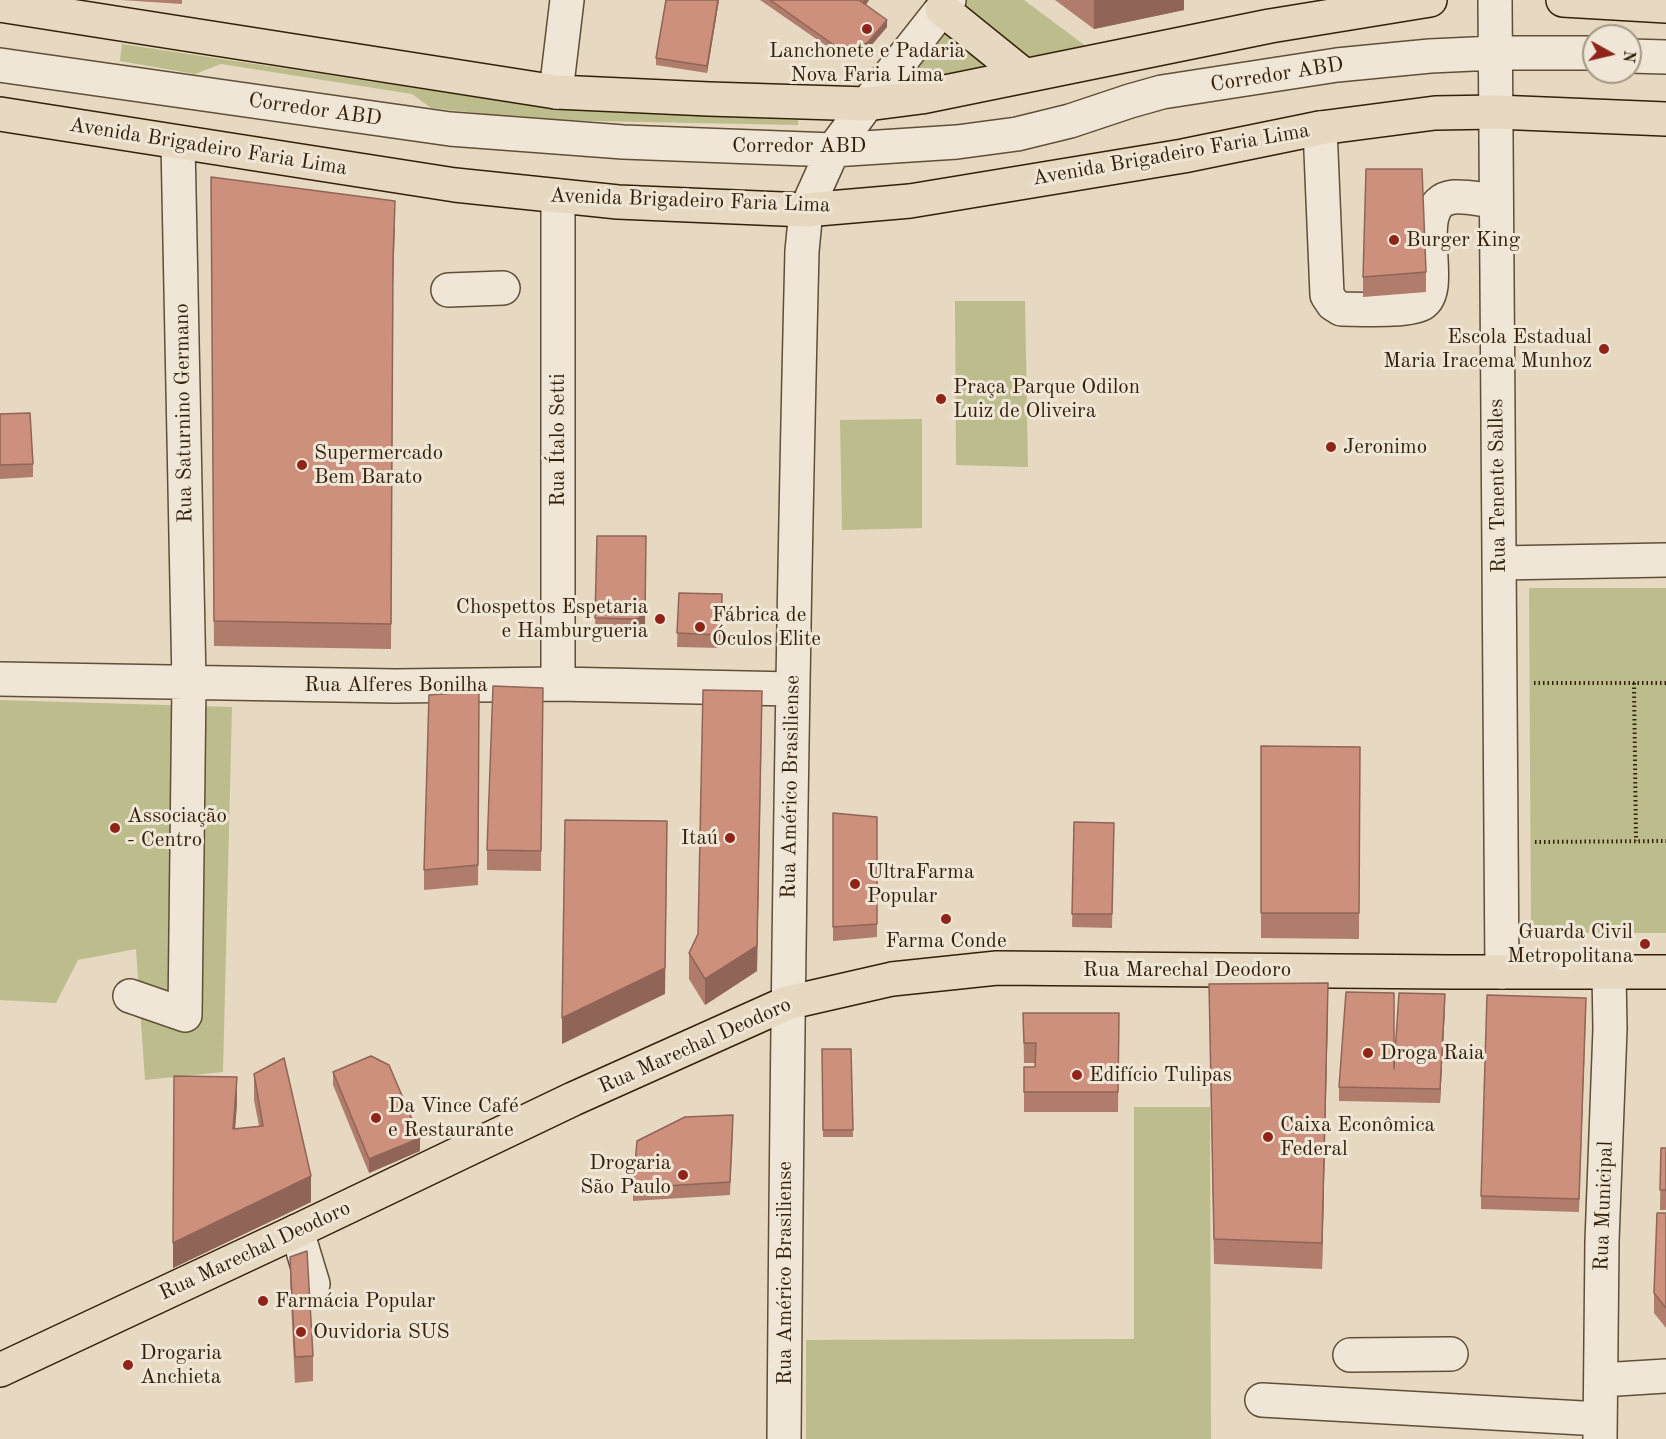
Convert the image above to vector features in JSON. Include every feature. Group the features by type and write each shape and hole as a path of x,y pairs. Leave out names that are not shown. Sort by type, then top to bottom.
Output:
{"main road":[{"path":"0,5 556,92 867,104 921,97 1270,26 1430,0"},
{"path":"1563,0 1666,6"},
{"path":"945,5 1024,76"},
{"name":"Avenida Brigadeiro Faria Lima","path":"0,114 454,185 618,202 806,210 921,199 1183,156 1320,128 1435,113 1496,112 1666,119"},
{"name":"Rua Marechal Deodoro","path":"0,1370 573,1099 787,1003 892,979 997,968 1666,972"}],"street":[{"path":"556,92 567,0"},
{"name":"Rua Tenente Salles","path":"1495,0 1502,972"},
{"name":"Rua Américo Brasiliense","path":"784,1439 792,689 802,251 806,210 833,150 945,5"},
{"name":"Corredor ABD","path":"0,65 450,129 623,142 833,150 957,142 1017,134 1070,121 1162,92 1337,65 1430,56 1582,53"},
{"path":"1642,56 1666,57"},
{"path":"1320,128 1327,295 1333,304 1341,309 1412,308 1425,303 1431,291 1431,220 1436,207 1454,197 1496,201"},
{"name":"Rua Saturnino Germano","path":"130,996 184,1015 189,683 178,143"},
{"name":"Rua Ítalo Setti","path":"558,196 558,684"},
{"path":"448,290 503,288"},
{"path":"1499,563 1666,560"},
{"name":"Rua Alferes Bonilha","path":"0,679 395,686 558,684 792,689"},
{"name":"Rua Municipal","path":"1600,1429 1602,1241 1610,1029 1609,973"},
{"path":"297,1231 313,1284"},
{"path":"1350,1355 1451,1354"},
{"path":"1601,1380 1666,1376"},
{"path":"1263,1400 1600,1429"}],"path":[{"path":"1500,683 1666,683"},
{"path":"1634,683 1636,841"},
{"path":"1501,842 1666,841"}],"shaded area":[{"path":"967,0 1024,0 1087,47 1024,67 955,16"},
{"path":"950,24 1006,70 900,87"},
{"path":"122,44 514,103 628,113 798,120 798,125 542,120 431,108 412,94 221,64 195,74 120,61"},
{"path":"955,301 1025,301 1028,467 956,465"},
{"path":"922,419 922,528 842,530 840,420"},
{"path":"1529,588 1666,588 1666,933 1531,933"},
{"name":"Associação - Centro","path":"0,700 232,707 223,1072 145,1080 136,949 78,960 56,1003 0,1000"},
{"path":"1134,1107 1210,1107 1211,1439 806,1439 806,1340 1134,1339"}],"building":[{"path":"666,0 718,0 707,66 656,58"},
{"path":"770,0 859,0 887,20 869,41 855,51 841,50"},
{"name":"Burger King","path":"1366,169 1422,169 1426,272 1363,277"},
{"name":"Supermercado Bem Barato","path":"211,177 395,201 391,624 214,621"},
{"path":"30,413 33,464 0,465 0,414"},
{"path":"597,536 646,536 645,615 636,619 595,618"},
{"name":"Fábrica de Óculos Elite","path":"679,593 722,594 721,635 677,633"},
{"path":"493,686 543,688 541,851 487,850"},
{"name":"Itaú","path":"703,690 762,691 757,946 705,979 689,953 698,934"},
{"path":"479,691 478,865 424,870 429,695"},
{"path":"1261,746 1360,747 1359,913 1261,913"},
{"name":"UltraFarma Popular","path":"833,813 877,817 877,924 833,927"},
{"path":"565,820 667,821 665,968 562,1018"},
{"path":"1074,822 1114,823 1112,914 1072,914"},
{"name":"Caixa Econômica Federal","path":"1328,983 1322,1243 1214,1239 1209,984"},
{"path":"1346,992 1394,993 1394,1069 1399,993 1445,994 1440,1089 1339,1087"},
{"path":"1487,995 1586,998 1579,1199 1481,1196"},
{"name":"Edifício Tulipas","path":"1023,1013 1119,1013 1118,1092 1024,1092 1024,1067 1035,1067 1036,1043 1024,1043"},
{"path":"822,1049 851,1049 853,1130 823,1130"},
{"name":"Da Vince Café e Restaurante","path":"371,1056 389,1065 420,1138 369,1159 333,1072"},
{"path":"284,1058 311,1176 173,1243 174,1076 237,1077 233,1129 263,1126 254,1074"},
{"name":"Drogaria São Paulo","path":"733,1115 730,1182 633,1188 637,1141 685,1117"},
{"path":"1661,1148 1666,1148 1666,1190 1660,1190"},
{"path":"1657,1213 1666,1213 1666,1308 1654,1293"},
{"name":"Ouvidoria SUS","path":"307,1251 313,1356 295,1357 290,1257"}],"place":[{"name":"Lanchonete e Padaria Nova Faria Lima","path":"867,29"},
{"name":"Burger King","path":"1394,240"},
{"name":"Escola Estadual Maria Iracema Munhoz","path":"1604,349"},
{"name":"Praça Parque Odilon Luiz de Oliveira","path":"941,399"},
{"name":"Jeronimo","path":"1331,447"},
{"name":"Supermercado Bem Barato","path":"302,465"},
{"name":"Chospettos Espetaria e Hamburgueria","path":"660,619"},
{"name":"Fábrica de Óculos Elite","path":"700,627"},
{"name":"Associação - Centro","path":"115,828"},
{"name":"Itaú","path":"730,838"},
{"name":"UltraFarma Popular","path":"855,884"},
{"name":"Farma Conde","path":"946,919"},
{"name":"Guarda Civil Metropolitana","path":"1645,944"},
{"name":"Droga Raia","path":"1368,1053"},
{"name":"Edifício Tulipas","path":"1077,1075"},
{"name":"Da Vince Café e Restaurante","path":"376,1118"},
{"name":"Caixa Econômica Federal","path":"1268,1137"},
{"name":"Drogaria São Paulo","path":"683,1175"},
{"name":"Farmácia Popular","path":"263,1301"},
{"name":"Ouvidoria SUS","path":"301,1332"},
{"name":"Drogaria Anchieta","path":"128,1365"}]}
